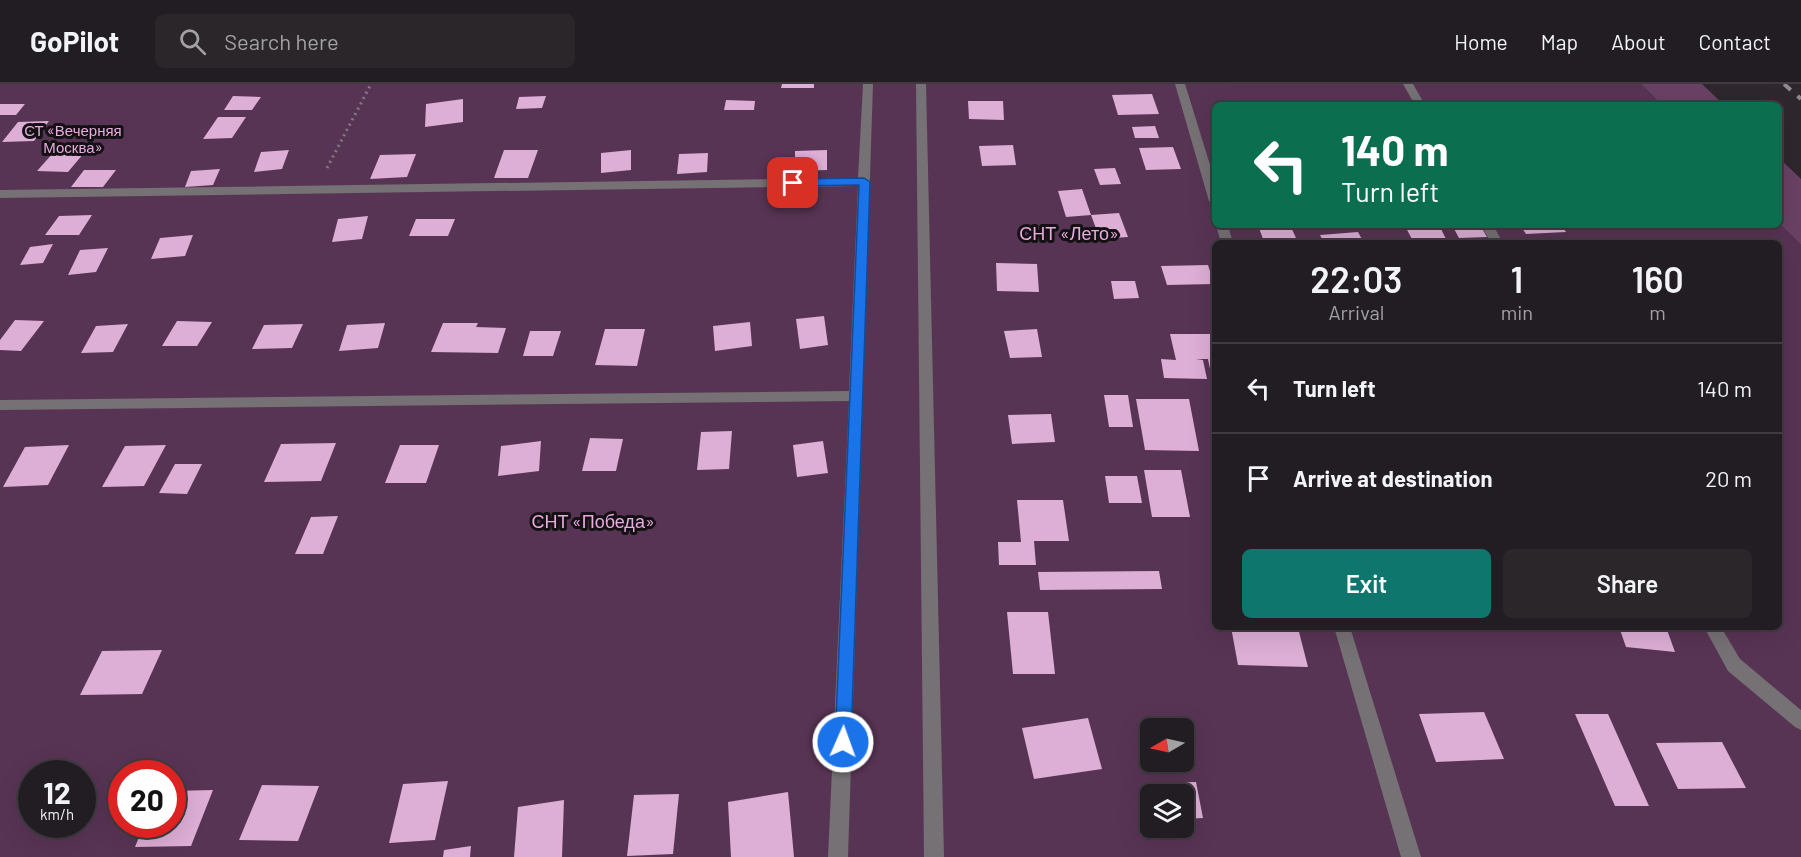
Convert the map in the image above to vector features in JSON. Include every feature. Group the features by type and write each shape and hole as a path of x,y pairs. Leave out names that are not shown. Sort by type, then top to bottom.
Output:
{"street":[{"path":"838,857 868,84"},
{"path":"921,84 934,857"},
{"path":"1180,84 1212,191"},
{"path":"1408,84 1418,102"},
{"path":"0,194 864,182"},
{"path":"0,405 856,396"},
{"path":"1343,630 1411,857"},
{"path":"1714,630 1734,665 1801,720"}],"path":[{"path":"316,189 370,84"}],"green space":[{"path":"0,84 1641,84 1659,102 1212,102 1212,228 1782,228 1782,226 1801,245 1801,857 0,857"}],"shaded area":[{"path":"1641,84 1702,84 1721,102 1659,102"},
{"path":"1782,161 1801,179 1801,245 1782,226"}],"building":[{"path":"782,84 814,84 814,88 781,88"},
{"path":"1152,94 1159,114 1118,115 1112,95"},
{"path":"233,96 261,97 252,110 224,110"},
{"path":"546,96 542,108 516,109 519,97"},
{"path":"463,99 463,122 425,127 426,104"},
{"path":"726,100 755,101 754,110 724,110"},
{"path":"968,101 1003,101 1004,120 969,119"},
{"path":"0,104 25,104 16,115 0,115"},
{"path":"218,117 246,117 232,138 203,139"},
{"path":"49,121 34,141 2,142 18,122"},
{"path":"1155,126 1159,138 1135,138 1132,127"},
{"path":"1013,145 1016,165 982,166 979,146"},
{"path":"1173,147 1181,169 1146,170 1139,148"},
{"path":"289,150 282,169 254,172 261,152"},
{"path":"504,150 538,150 528,178 494,178"},
{"path":"631,150 631,170 601,173 601,153"},
{"path":"827,150 827,170 795,171 795,151"},
{"path":"53,153 84,153 68,172 37,171"},
{"path":"708,153 707,172 677,174 679,154"},
{"path":"416,154 407,177 370,179 380,155"},
{"path":"1115,168 1121,184 1100,185 1094,169"},
{"path":"220,169 213,185 185,187 191,171"},
{"path":"84,170 116,170 103,187 71,187"},
{"path":"1082,189 1091,215 1066,217 1058,191"},
{"path":"1119,213 1128,237 1100,239 1091,215"},
{"path":"92,215 79,235 45,235 59,216"},
{"path":"368,216 362,239 332,242 338,219"},
{"path":"416,219 455,219 448,236 409,236"},
{"path":"1259,228 1291,228 1296,238 1263,239"},
{"path":"1406,228 1440,228 1446,240 1412,240"},
{"path":"1454,228 1482,228 1487,237 1459,238"},
{"path":"1522,228 1563,228 1566,232 1526,234"},
{"path":"1358,232 1362,240 1322,240 1320,235"},
{"path":"193,235 185,256 151,259 160,238"},
{"path":"53,244 43,263 20,265 30,247"},
{"path":"108,248 96,272 68,275 80,250"},
{"path":"996,263 1037,264 1039,292 997,291"},
{"path":"1208,265 1212,284 1167,285 1161,266"},
{"path":"1111,281 1135,281 1139,298 1114,299"},
{"path":"824,316 828,345 800,349 796,319"},
{"path":"15,320 44,321 21,351 0,350 0,340"},
{"path":"177,321 212,322 197,346 162,346"},
{"path":"750,322 752,346 715,351 713,326"},
{"path":"385,323 378,348 339,351 347,325"},
{"path":"443,323 478,323 476,327 506,328 498,353 431,352"},
{"path":"128,324 113,352 81,353 96,326"},
{"path":"303,324 292,348 252,349 264,325"},
{"path":"605,329 645,329 637,366 595,365"},
{"path":"1037,329 1042,357 1010,358 1004,331"},
{"path":"530,331 561,331 553,356 523,356"},
{"path":"1170,334 1212,334 1212,369 1210,369 1208,359 1196,359 1203,360 1207,379 1164,378 1161,359 1176,360"},
{"path":"1104,395 1128,395 1133,427 1109,427"},
{"path":"1136,399 1189,399 1199,451 1145,450"},
{"path":"1051,414 1055,442 1012,444 1008,415"},
{"path":"732,431 729,469 697,470 701,432"},
{"path":"590,438 623,439 616,471 582,471"},
{"path":"541,441 539,471 498,476 501,446"},
{"path":"823,441 828,473 797,477 793,445"},
{"path":"336,443 321,481 264,482 281,444"},
{"path":"69,445 48,485 3,487 25,447"},
{"path":"166,445 144,486 102,487 125,446"},
{"path":"400,445 439,445 426,483 385,483"},
{"path":"175,464 202,464 187,494 159,493"},
{"path":"1144,470 1181,470 1190,517 1152,517"},
{"path":"1105,476 1137,476 1142,503 1109,503"},
{"path":"1017,500 1063,500 1069,541 1034,541 1036,565 999,565 998,542 1021,542"},
{"path":"338,516 323,554 295,554 311,517"},
{"path":"1159,571 1162,589 1040,590 1038,572"},
{"path":"1007,612 1048,612 1055,674 1013,674"},
{"path":"1232,630 1299,630 1308,667 1238,665"},
{"path":"1620,630 1667,630 1675,652 1626,647"},
{"path":"162,650 142,694 80,695 102,651"},
{"path":"1484,712 1504,759 1436,762 1419,714"},
{"path":"1575,714 1608,714 1649,806 1615,806"},
{"path":"1088,718 1102,769 1034,779 1022,728"},
{"path":"1722,742 1746,788 1678,789 1656,743"},
{"path":"448,781 435,840 389,843 403,784"},
{"path":"1196,782 1203,818 1194,818 1194,784 1150,783"},
{"path":"262,785 319,786 298,841 239,840"},
{"path":"213,790 191,846 135,847 139,838 186,838 186,791"},
{"path":"788,792 794,857 731,857 728,802"},
{"path":"679,794 673,854 627,856 634,795"},
{"path":"564,800 562,857 514,857 518,807"},
{"path":"471,846 470,857 443,857 444,850"}],"railway":[{"path":"1784,84 1801,99"}],"route":[{"path":"793,183 864,182 843,742"}],"park label":[{"name":"СТ «Вечерняя Москва»","path":"73,138"},
{"name":"СНТ «Лето»","path":"1069,233"},
{"name":"СНТ «Победа»","path":"593,521"}]}
